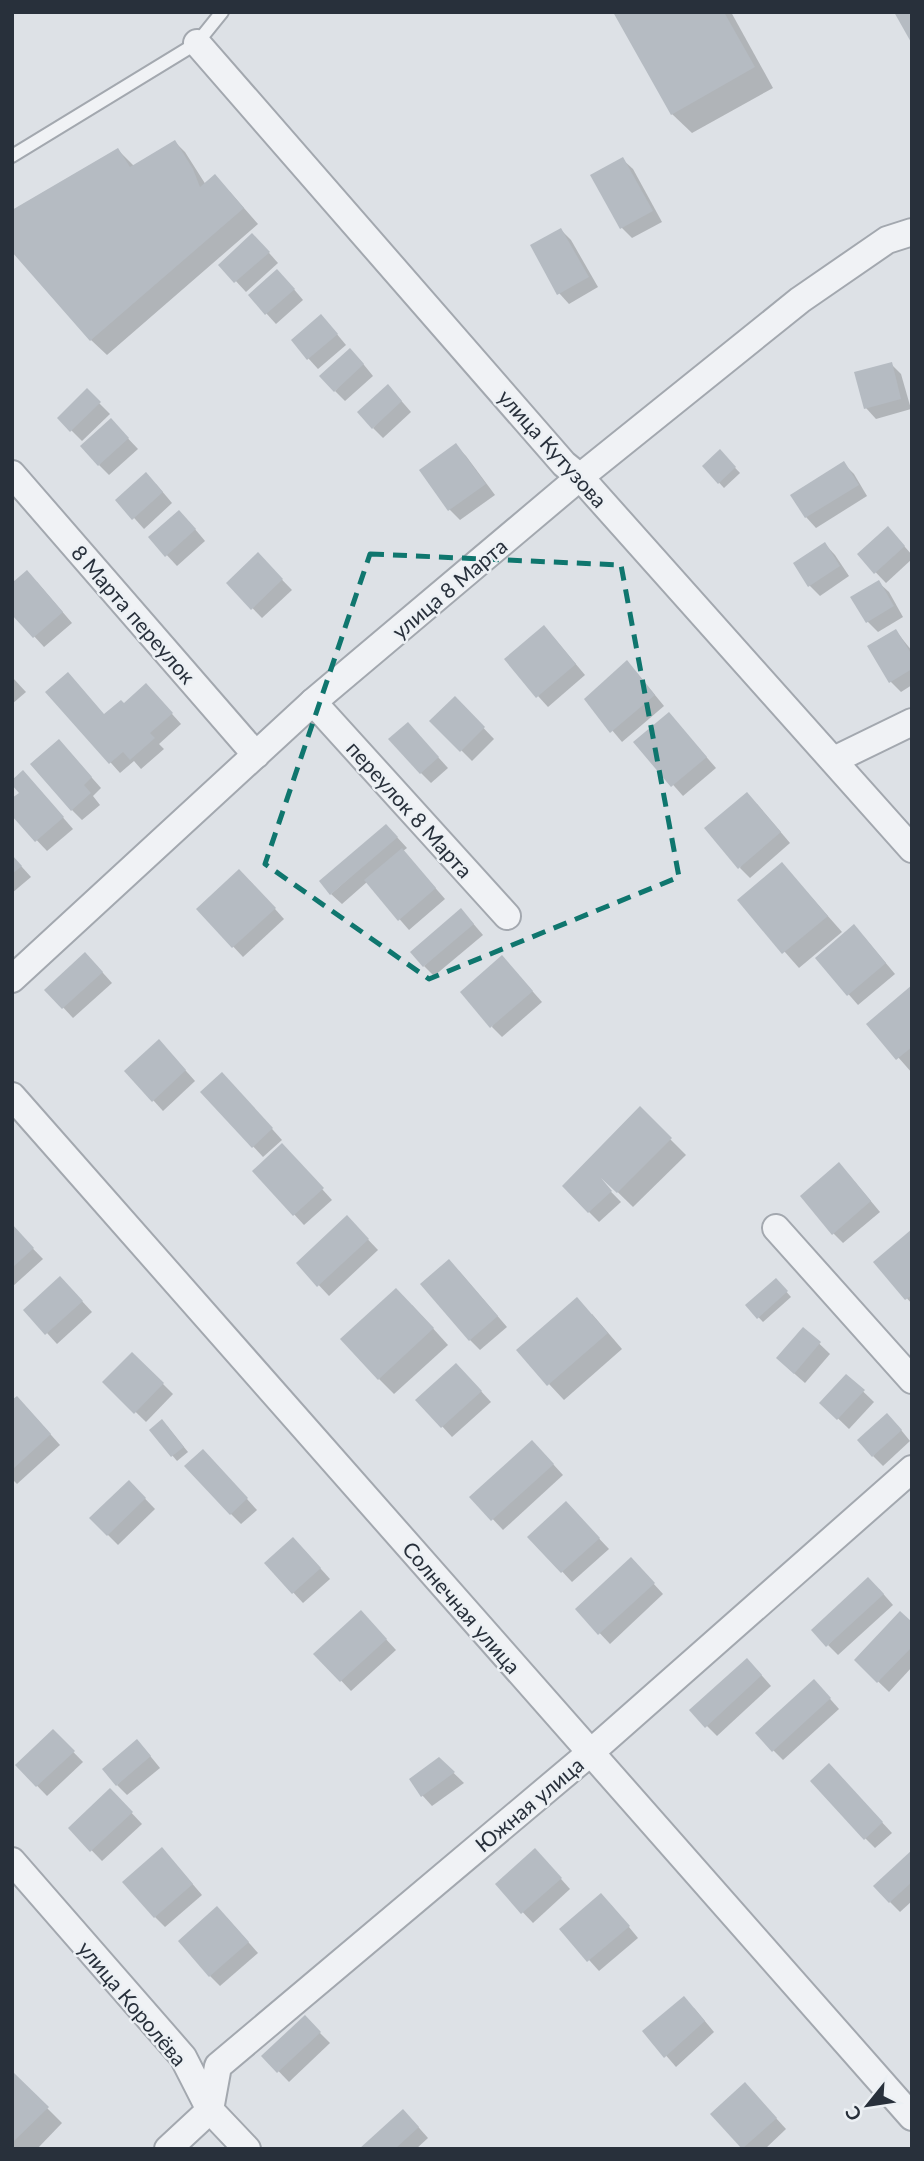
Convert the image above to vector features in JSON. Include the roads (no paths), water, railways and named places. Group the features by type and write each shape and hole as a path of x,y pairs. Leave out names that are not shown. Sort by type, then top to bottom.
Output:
{"street":[{"name":"улица Кутузова","path":"197,43 555,453 580,477 912,849"},
{"name":"улица 8 Марта","path":"12,979 313,702 580,477 800,300 887,240 912,232"},
{"name":"8 Марта переулок","path":"12,474 256,755"},
{"name":"переулок 8 Марта","path":"313,702 507,916"},
{"path":"834,760 912,722"},
{"name":"Солнечная улица","path":"12,1096 912,2117"},
{"path":"776,1228 912,1380"},
{"name":"Южная улица","path":"210,2110 218,2066 590,1753 910,1473"},
{"name":"улица Королёва","path":"12,1861 183,2057 210,2110 247,2149"},
{"path":"168,2149 210,2110"}],"lane":[{"path":"12,156 197,43 222,12"}]}
